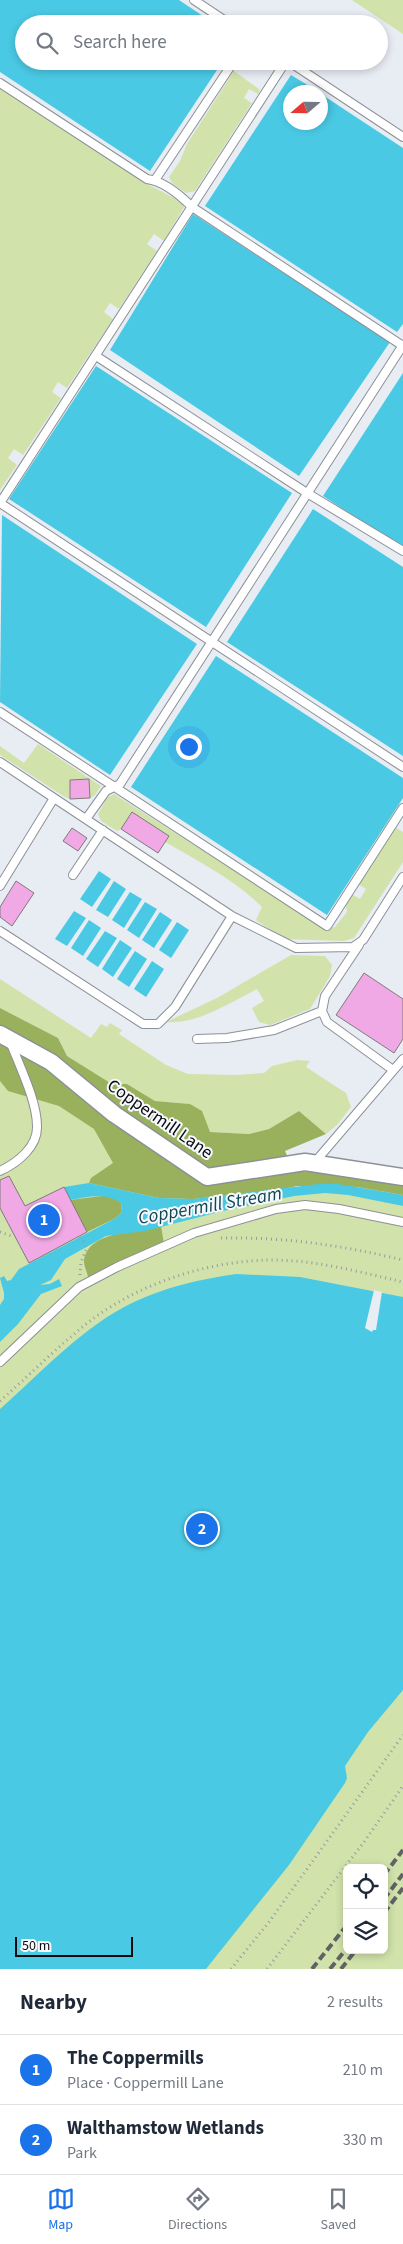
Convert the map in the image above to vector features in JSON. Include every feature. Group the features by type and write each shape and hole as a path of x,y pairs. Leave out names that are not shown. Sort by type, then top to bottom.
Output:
{"street":[{"name":"Coppermill Lane","path":"4,1035 51,1062 114,1114 208,1177 315,1162 403,1176"}],"lane":[{"path":"194,0 216,15"},
{"path":"155,180 228,70"},
{"path":"281,70 0,503 403,767"},
{"path":"301,70 403,137"},
{"path":"0,83 147,180 155,180 184,199 192,207 403,345 120,784 106,791 86,819"},
{"path":"96,356 307,493 403,551"},
{"path":"0,712 327,926 403,808"},
{"path":"0,762 232,916 296,948 353,947 361,941"},
{"path":"0,886 54,798"},
{"path":"73,876 103,830"},
{"path":"393,1070 327,1022 322,1011 325,996 403,877"},
{"path":"0,931 143,1024 158,1024 175,1007 232,916"},
{"path":"196,1039 227,1038 274,1030 322,1011"},
{"path":"0,1171 25,1155 34,1141 37,1126 29,1090 4,1035"},
{"path":"315,1162 326,1147 352,1120 364,1102 403,1059"},
{"path":"0,1362 79,1287 116,1267 194,1233 276,1209 305,1205 322,1206 403,1222"}],"path":[{"path":"0,1232 14,1237"},
{"path":"79,1287 81,1262 87,1248 80,1236"},
{"path":"220,1238 275,1238 316,1242 403,1260"},
{"path":"0,1401 94,1319 120,1301 184,1273 235,1262 295,1261 403,1282"},
{"path":"231,1969 269,1922 403,1735"},
{"path":"267,1969 364,1842 403,1786"}],"green space":[{"path":"352,0 403,0 403,34 388,24 388,15 374,15"},
{"path":"234,71 260,90 258,94 249,89 244,98 252,103 195,191 186,193 172,183 169,177 180,161 187,144"},
{"path":"0,86 149,185 182,202 184,207 164,241 154,234 147,244 157,251 119,309 110,303 104,312 113,319 67,388 58,382 52,392 61,398 23,455 14,449 8,458 17,465 0,490"},
{"path":"38,744 101,786 95,795 90,798 89,779 70,780 70,799 65,797 0,755 0,746 24,763"},
{"path":"114,794 324,928 335,927 347,912 345,902 351,894 360,899 366,889 358,884 395,827 403,832 403,862 354,938 344,941 283,939 256,920 262,907 251,897 216,872 165,842 169,836 132,812 121,829 117,831 101,821 98,814 107,798"},
{"path":"291,955 325,956 332,965 330,976 310,1009 270,1025 259,1022 252,1008 264,1001 257,989 201,1017 178,1022 166,1022 217,998"},
{"path":"0,979 91,1038 101,1024 107,1027 110,1023 122,1030 119,1034 166,1065 188,1074 238,1075 264,1073 272,1066 297,1060 310,1061 306,1067 346,1093 351,1107 337,1125 326,1134 299,1111 269,1129 249,1134 210,1132 190,1104 155,1101 127,1084 112,1084 67,1056 58,1038 0,1008"},
{"path":"0,1008 58,1038 67,1056 112,1084 127,1084 155,1101 190,1104 202,1111 210,1132 249,1134 269,1129 299,1111 326,1134 285,1151 294,1172 332,1171 403,1184 403,1195 357,1187 297,1186 280,1190 193,1199 159,1198 89,1183 91,1178 113,1163 94,1129 59,1106 8,1091 0,1081"},
{"path":"0,1066 207,1191 403,1184 403,1969 0,1969"},
{"path":"112,1196 121,1203 122,1212 116,1218 87,1232 70,1200"},
{"path":"161,1226 164,1244 88,1277 84,1261 87,1251 94,1243 115,1234"}],"water":[{"path":"0,0 179,0 202,15 15,15 15,70 217,70 150,171 0,72"},
{"path":"291,75 307,85 284,85"},
{"path":"283,87 283,130 328,130 328,99 403,148 403,324 397,332 205,206"},
{"path":"193,214 390,342 299,476 110,350"},
{"path":"96,366 292,493 206,627 9,499"},
{"path":"403,373 403,548 323,496"},
{"path":"313,509 403,567 403,756 227,642"},
{"path":"2,515 197,644 110,775 0,702"},
{"path":"216,656 403,778 403,798 327,915 131,787"},
{"path":"99,871 111,879 92,907 80,899"},
{"path":"114,881 126,889 108,917 96,910"},
{"path":"130,892 142,899 124,928 112,920"},
{"path":"145,902 157,909 139,938 127,930"},
{"path":"74,911 86,918 67,946 55,939"},
{"path":"160,912 172,920 154,948 142,940"},
{"path":"89,920 101,928 83,956 71,948"},
{"path":"177,922 189,930 171,958 159,950"},
{"path":"105,931 117,938 98,967 86,959"},
{"path":"120,940 132,948 113,977 102,969"},
{"path":"135,951 147,959 129,987 117,979"},
{"path":"152,961 164,969 146,997 134,989"},
{"name":"Coppermill Stream","path":"89,1183 159,1198 193,1199 319,1184 338,1184 403,1195 403,1206 348,1195 325,1193 294,1196 223,1211 145,1231 106,1236 65,1259 51,1280 40,1285 50,1284 59,1279 62,1286 41,1294 18,1324 0,1342 0,1305 4,1299 4,1293 0,1278 4,1276 7,1281 11,1280 19,1269 116,1218 122,1212 121,1203 109,1197 96,1196 70,1200 64,1187"},
{"path":"236,1274 300,1277 403,1297 403,1690 368,1732 345,1766 347,1778 345,1783 289,1865 206,1969 0,1969 0,1409 80,1337 115,1312 134,1302 171,1288"}],"pier":[{"path":"374,1290 382,1292 376,1330 372,1332 365,1328"}],"building":[{"path":"89,779 90,798 70,799 70,780"},
{"path":"132,812 169,836 158,853 121,829"},
{"path":"72,828 87,838 78,851 63,841"},
{"path":"16,881 34,893 12,926 0,917 0,907"},
{"path":"364,973 403,999 403,1039 394,1053 336,1015"},
{"path":"9,1176 25,1206 64,1187 87,1232 29,1263 0,1208 0,1180"}],"railway":[{"path":"388,1870 403,1850"},
{"path":"388,1894 403,1874"},
{"path":"387,1909 403,1888"},
{"path":"312,1969 343,1930"},
{"path":"330,1969 343,1953"},
{"path":"341,1969 353,1954"}],"place":[{"name":"The Coppermills","path":"44,1220"},
{"name":"Walthamstow Wetlands","path":"202,1529"}]}
